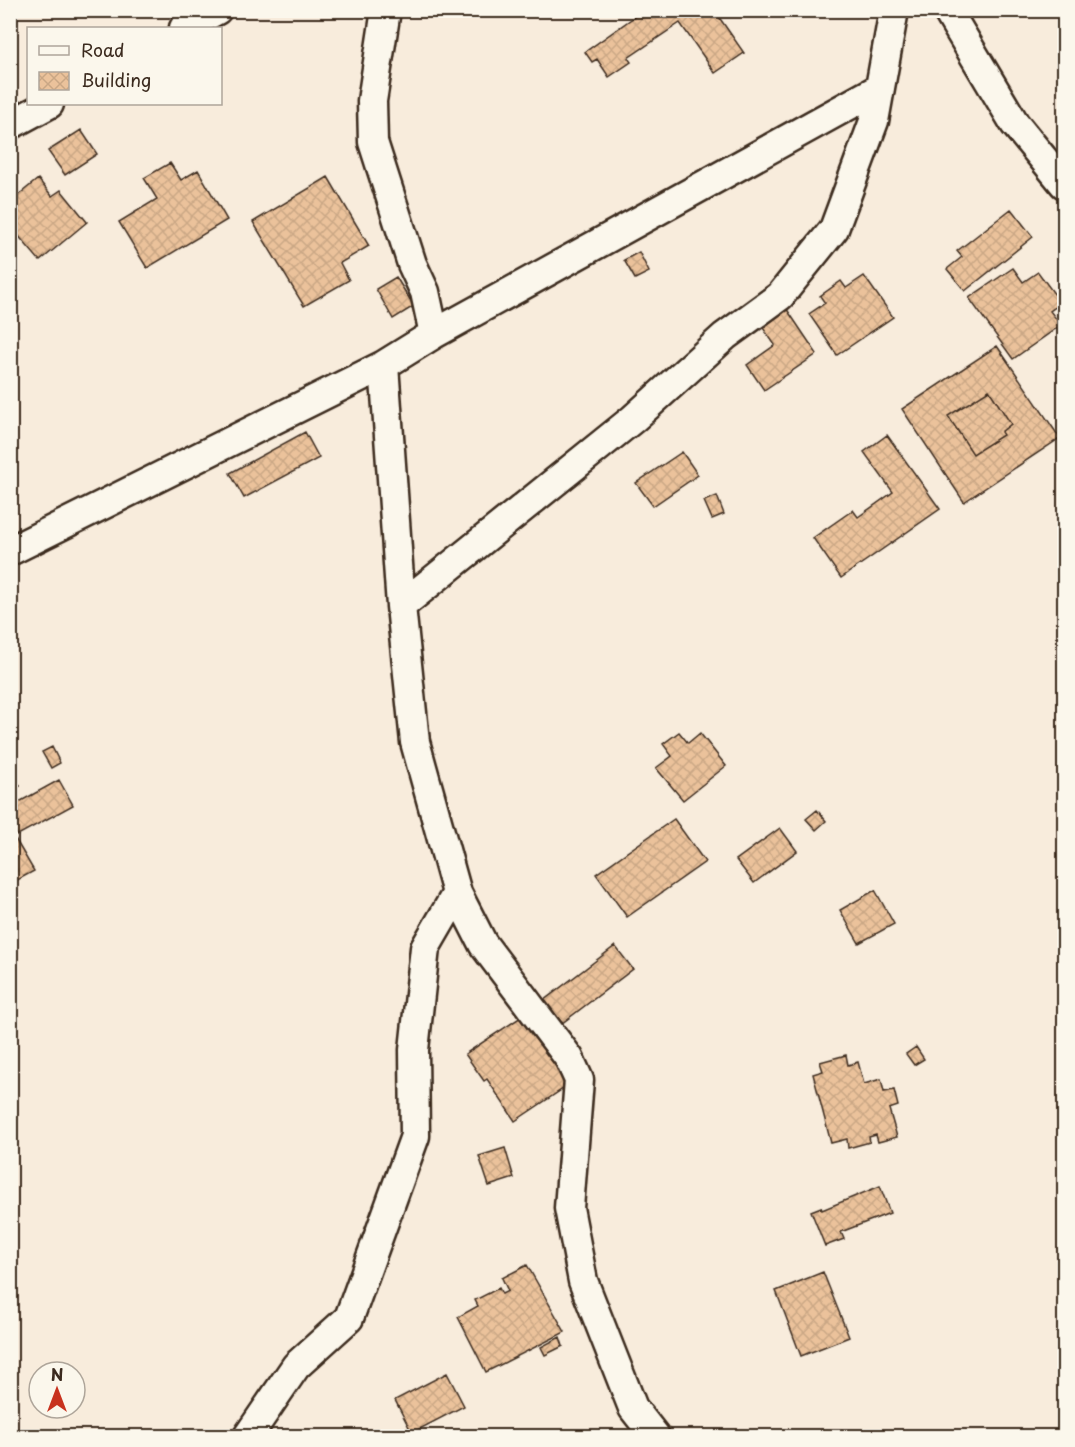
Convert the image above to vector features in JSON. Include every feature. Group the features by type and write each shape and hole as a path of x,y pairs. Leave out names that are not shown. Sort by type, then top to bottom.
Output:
{"street":[{"path":"186,27 217,10"},
{"path":"386,10 372,101 373,142 412,264 425,292 434,334"},
{"path":"401,606 624,426 725,336 780,296 834,229 874,122 894,10"},
{"path":"947,10 1015,124 1065,184"},
{"path":"10,551 384,365 434,334 880,88"},
{"path":"10,125 46,105"},
{"path":"384,365 401,606 415,742 457,893 483,944 569,1058 579,1080 569,1208 583,1281 633,1408 655,1437"},
{"path":"248,1437 296,1366 349,1318 415,1136 414,1050 425,948 457,893"}],"building":[{"path":"644,10 714,10 744,53 715,73 680,23 628,58 631,62 609,77 597,59 592,62 585,52"},
{"path":"81,130 97,154 65,175 48,151"},
{"path":"170,163 181,180 198,170 227,220 147,268 119,222 157,199 144,178"},
{"path":"328,177 369,246 340,263 349,280 304,306 253,222"},
{"path":"38,179 52,196 61,190 87,222 40,261 10,226 10,210 15,206 11,201"},
{"path":"1011,209 1033,237 965,291 947,269 962,257 957,251"},
{"path":"639,252 649,272 635,279 624,260"},
{"path":"1013,268 1023,282 1038,272 1061,303 1050,311 1061,325 1013,359 969,298"},
{"path":"864,276 893,317 837,355 809,314 825,303 820,296 841,281 846,288"},
{"path":"396,277 414,306 393,319 376,289"},
{"path":"786,308 817,354 764,390 747,365 775,345 761,325"},
{"path":"997,346 1060,438 964,502 902,409","holes":["989,390 1011,424 1001,432 1003,435 973,454 948,416"]},
{"path":"989,390 1011,424 1001,432 1003,435 973,454 948,416"},
{"path":"305,432 319,458 244,498 230,473"},
{"path":"887,435 940,509 841,578 813,538 853,510 858,517 893,492 864,452"},
{"path":"682,452 698,475 653,506 636,483"},
{"path":"717,496 724,514 712,519 704,501"},
{"path":"679,732 688,743 700,733 726,766 683,800 656,768 672,756 663,744"},
{"path":"52,747 60,763 51,768 42,752"},
{"path":"10,770 20,786 10,792"},
{"path":"59,780 73,805 14,837 34,871 10,884 10,807"},
{"path":"817,810 826,821 816,830 806,819"},
{"path":"674,819 705,862 627,917 596,874"},
{"path":"780,828 797,851 754,883 736,860"},
{"path":"875,890 894,924 859,943 840,910"},
{"path":"615,946 633,969 561,1024 543,1001"},
{"path":"521,1017 570,1084 515,1121 487,1079 484,1081 465,1054"},
{"path":"916,1047 924,1059 914,1065 906,1054"},
{"path":"846,1055 848,1065 858,1062 864,1084 881,1079 884,1092 894,1090 898,1106 889,1109 897,1137 878,1142 876,1135 869,1137 870,1142 848,1148 847,1139 831,1143 813,1074 823,1071 820,1062"},
{"path":"505,1148 514,1178 489,1186 479,1156"},
{"path":"880,1186 890,1213 841,1232 844,1239 825,1246 811,1211 821,1207 822,1210"},
{"path":"527,1265 565,1332 486,1372 458,1317 478,1306 475,1300 499,1288 502,1294 508,1291 502,1278"},
{"path":"823,1272 849,1337 801,1356 776,1291"},
{"path":"560,1337 563,1346 545,1355 541,1347"},
{"path":"447,1373 464,1406 412,1433 395,1400"}]}
